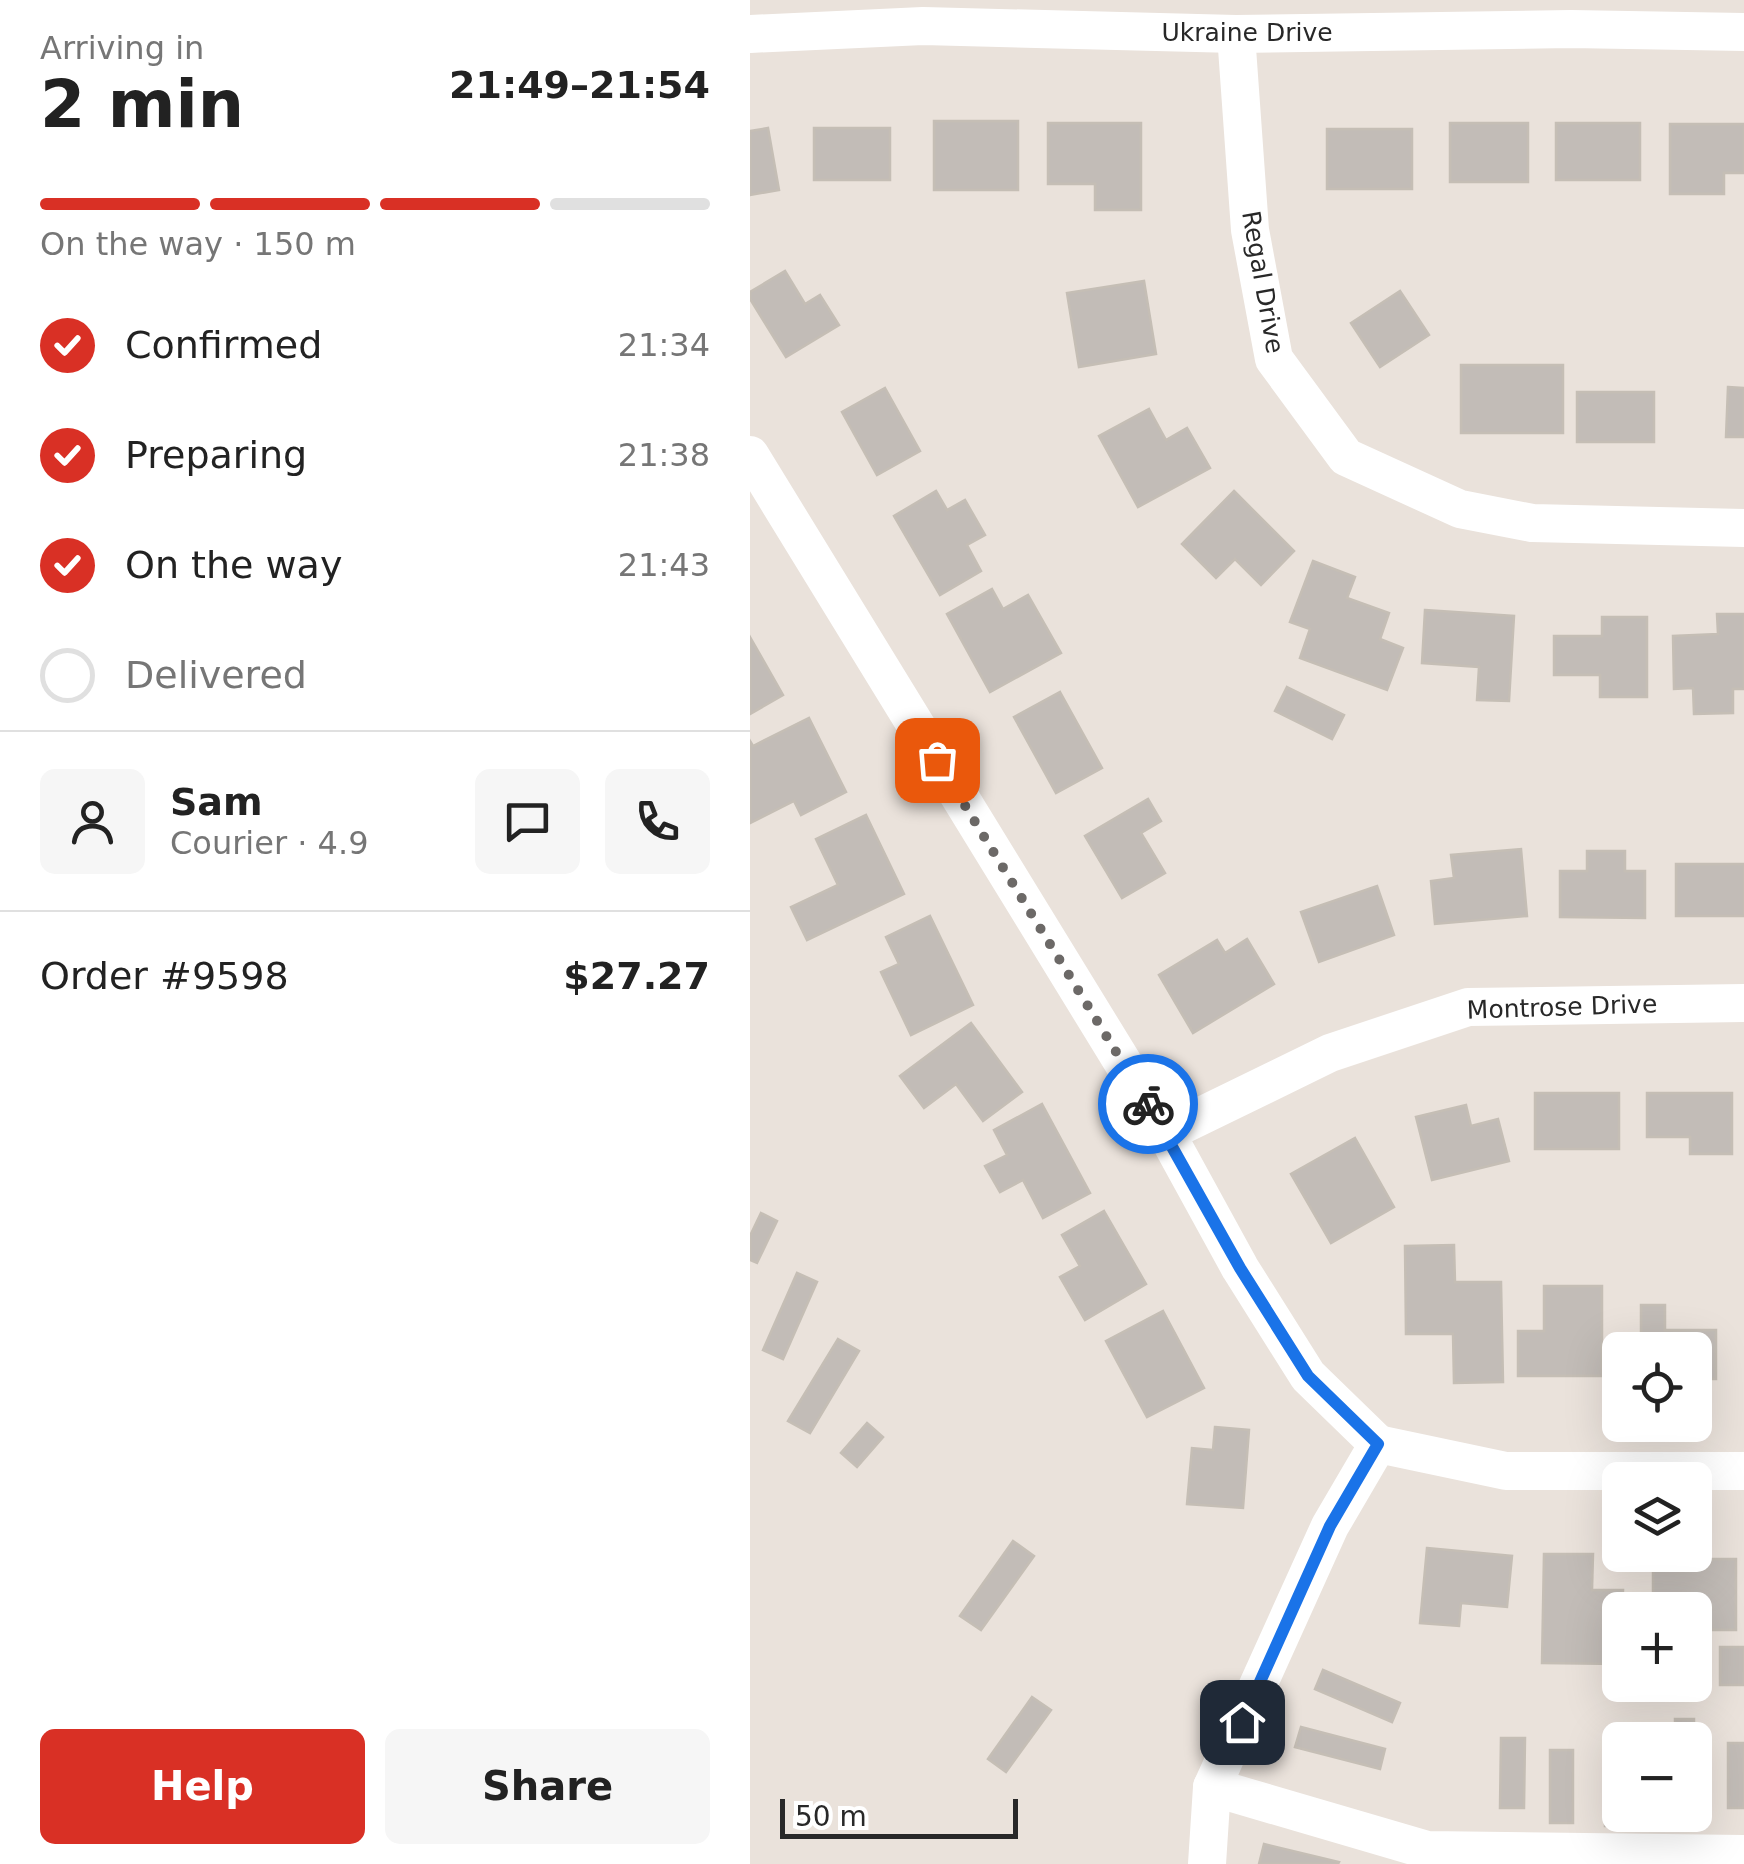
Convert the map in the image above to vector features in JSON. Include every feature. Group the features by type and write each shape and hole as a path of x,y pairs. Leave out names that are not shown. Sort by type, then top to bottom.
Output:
{"street":[{"name":"Ukraine Drive","path":"750,34 923,26 1236,34 1570,29 1744,32"},
{"name":"Regal Drive","path":"1236,34 1250,230 1274,359 1346,457 1460,509 1532,523 1744,528"},
{"path":"750,455 1166,1133 1240,1268 1308,1376 1378,1444 1506,1470 1744,1471"},
{"name":"Montrose Drive","path":"1166,1133 1330,1053 1468,1007 1744,1003"},
{"path":"1207,1864 1212,1787 1330,1526 1378,1444"},
{"path":"1212,1787 1427,1850 1744,1854"}],"building":[{"path":"934,121 1018,121 1018,190 934,190"},
{"path":"1048,123 1141,123 1141,210 1095,210 1095,184 1048,184"},
{"path":"1450,123 1528,123 1528,182 1450,182"},
{"path":"1556,123 1640,123 1640,180 1556,180"},
{"path":"1670,124 1744,124 1744,173 1724,173 1724,194 1670,194"},
{"path":"768,128 779,190 750,195 750,131"},
{"path":"814,128 890,128 890,180 814,180"},
{"path":"1327,129 1412,129 1412,189 1327,189"},
{"path":"785,271 805,304 820,295 839,325 786,357 750,299 750,292"},
{"path":"1144,281 1156,354 1079,367 1067,293"},
{"path":"1400,291 1429,335 1380,367 1351,323"},
{"path":"1461,365 1563,365 1563,433 1461,433"},
{"path":"1728,387 1744,388 1744,437 1726,437"},
{"path":"885,388 920,451 877,475 842,412"},
{"path":"1577,392 1654,392 1654,442 1577,442"},
{"path":"1149,409 1166,440 1187,428 1210,468 1138,507 1099,436"},
{"path":"936,491 947,510 965,500 985,535 967,545 981,571 940,595 894,516"},
{"path":"1234,491 1294,551 1261,585 1235,559 1216,578 1182,544"},
{"path":"1313,561 1355,577 1347,598 1389,613 1380,639 1403,648 1387,690 1300,658 1310,629 1290,622"},
{"path":"992,589 1003,609 1028,595 1061,653 990,692 947,614"},
{"path":"1425,610 1514,616 1509,701 1477,700 1479,667 1422,663"},
{"path":"1717,614 1744,614 1744,689 1733,689 1733,713 1694,714 1693,688 1674,689 1673,636 1718,634"},
{"path":"1602,617 1647,617 1647,697 1600,697 1600,675 1554,675 1554,636 1602,636"},
{"path":"750,637 783,695 750,714"},
{"path":"1287,687 1344,715 1332,739 1275,711"},
{"path":"1060,692 1102,768 1056,793 1014,717"},
{"path":"809,718 846,792 801,815 794,801 750,823 750,741 753,746"},
{"path":"1148,799 1161,821 1141,833 1165,873 1122,898 1085,836"},
{"path":"866,815 904,894 807,940 791,907 838,885 816,839"},
{"path":"1521,849 1527,916 1435,924 1431,881 1454,878 1451,855"},
{"path":"1587,851 1625,851 1625,871 1645,871 1645,918 1560,917 1560,871 1587,871"},
{"path":"1676,864 1744,864 1744,916 1676,916"},
{"path":"1377,886 1394,935 1319,962 1301,912"},
{"path":"930,916 973,1005 911,1035 881,972 899,964 886,937"},
{"path":"1247,939 1274,984 1193,1033 1159,975 1217,940 1225,953"},
{"path":"971,1023 1022,1092 983,1121 956,1084 924,1108 900,1076"},
{"path":"1535,1093 1619,1093 1619,1149 1535,1149"},
{"path":"1647,1093 1732,1093 1732,1154 1690,1154 1690,1137 1647,1137"},
{"path":"1042,1104 1090,1193 1043,1218 1023,1180 1000,1192 985,1166 1007,1155 994,1130"},
{"path":"1466,1105 1471,1126 1498,1119 1509,1161 1432,1180 1416,1117"},
{"path":"1355,1138 1394,1207 1331,1243 1291,1174"},
{"path":"1104,1211 1146,1284 1085,1320 1060,1277 1080,1266 1062,1235"},
{"path":"761,1213 777,1221 757,1263 750,1260 750,1236"},
{"path":"1454,1245 1455,1282 1501,1282 1503,1382 1454,1383 1453,1334 1406,1334 1405,1246"},
{"path":"797,1273 817,1282 783,1359 763,1350"},
{"path":"1544,1286 1602,1286 1602,1376 1518,1376 1518,1331 1544,1331"},
{"path":"1641,1305 1665,1305 1665,1330 1716,1330 1716,1379 1712,1379 1712,1332 1641,1332"},
{"path":"1163,1311 1204,1388 1147,1417 1106,1341"},
{"path":"838,1339 859,1351 810,1433 788,1421"},
{"path":"867,1423 883,1437 857,1467 841,1453"},
{"path":"1215,1427 1249,1430 1243,1508 1187,1504 1192,1448 1213,1450"},
{"path":"1013,1541 1034,1556 981,1630 960,1616"},
{"path":"1427,1548 1512,1556 1507,1607 1461,1603 1459,1626 1420,1623"},
{"path":"1544,1554 1593,1554 1592,1590 1623,1590 1602,1592 1602,1664 1542,1663"},
{"path":"1712,1559 1736,1559 1736,1630 1712,1630 1712,1592 1653,1592 1653,1572 1712,1572"},
{"path":"1720,1647 1744,1647 1744,1685 1720,1685"},
{"path":"1323,1670 1400,1703 1392,1722 1315,1689"},
{"path":"1032,1697 1051,1710 1006,1772 988,1759"},
{"path":"1301,1727 1385,1749 1380,1769 1295,1747"},
{"path":"1501,1738 1525,1738 1524,1808 1500,1808"},
{"path":"1728,1743 1744,1743 1744,1808 1728,1808"},
{"path":"1550,1750 1573,1750 1573,1823 1550,1823"},
{"path":"1264,1844 1339,1862 1259,1864"}],"way so far":[{"path":"937,760 1148,1104"}],"route":[{"path":"1148,1104 1240,1268 1308,1376 1378,1444 1330,1526 1242,1722"}]}
